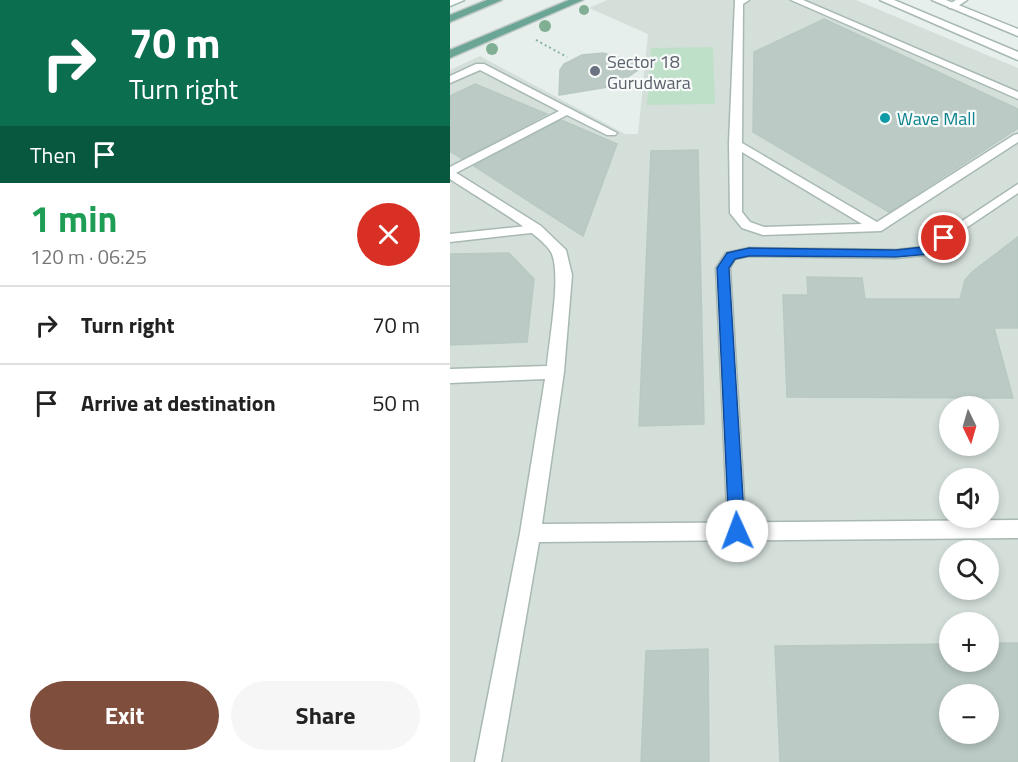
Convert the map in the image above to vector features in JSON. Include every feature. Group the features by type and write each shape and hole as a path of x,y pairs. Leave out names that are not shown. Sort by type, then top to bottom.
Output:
{"main road":[{"path":"450,19 497,0"},
{"path":"450,54 578,0"}],"street":[{"path":"450,3 459,0"},
{"path":"885,0 1018,56"},
{"path":"937,0 1018,33"},
{"path":"450,173 536,229 558,250 564,276 555,372 530,533 488,762"},
{"path":"450,376 555,372"},
{"path":"530,533 1018,529"}],"lane":[{"path":"795,0 1018,96"},
{"path":"952,6 963,0"},
{"path":"741,1 735,143 736,213 746,225 762,231 877,228 1018,137"},
{"path":"450,80 480,66 611,133"},
{"path":"450,173 566,111"},
{"path":"735,143 877,228"},
{"path":"737,531 723,268 731,256 749,252 896,254 926,251 1018,188"},
{"path":"450,238 536,229"}],"shaded area":[{"path":"607,0 856,0 1018,68 1018,762 450,762 450,70 480,56 625,134 638,134 648,34 589,8"}],"green space":[{"path":"713,47 715,104 647,105 651,48"}],"building":[{"name":"Wave Mall","path":"824,19 1018,109 1018,128 889,212 753,132 754,52"},
{"name":"Sector 18 Gurudwara","path":"603,53 645,65 619,83 608,87 559,95 560,70 564,64 582,55"},
{"path":"475,84 547,114 462,159 450,151 450,96"},
{"path":"561,120 617,144 583,236 474,166"},
{"path":"698,150 704,424 639,426 651,151"},
{"path":"1018,237 1018,328 994,328 1013,398 999,398 999,396 787,397 783,295 808,295 807,277 862,278 865,299 960,299 965,280 972,272"},
{"path":"509,253 534,279 527,342 450,345 450,254"},
{"path":"999,643 1018,643 1018,762 780,762 775,646 939,644 939,672 999,672"},
{"path":"708,649 709,762 641,762 646,651"}],"place":[{"name":"Sector 18 Gurudwara","path":"595,71"},
{"name":"Wave Mall","path":"885,118"}],"route":[{"path":"737,531 723,268 731,256 749,252 896,254 926,251 944,238"}]}
